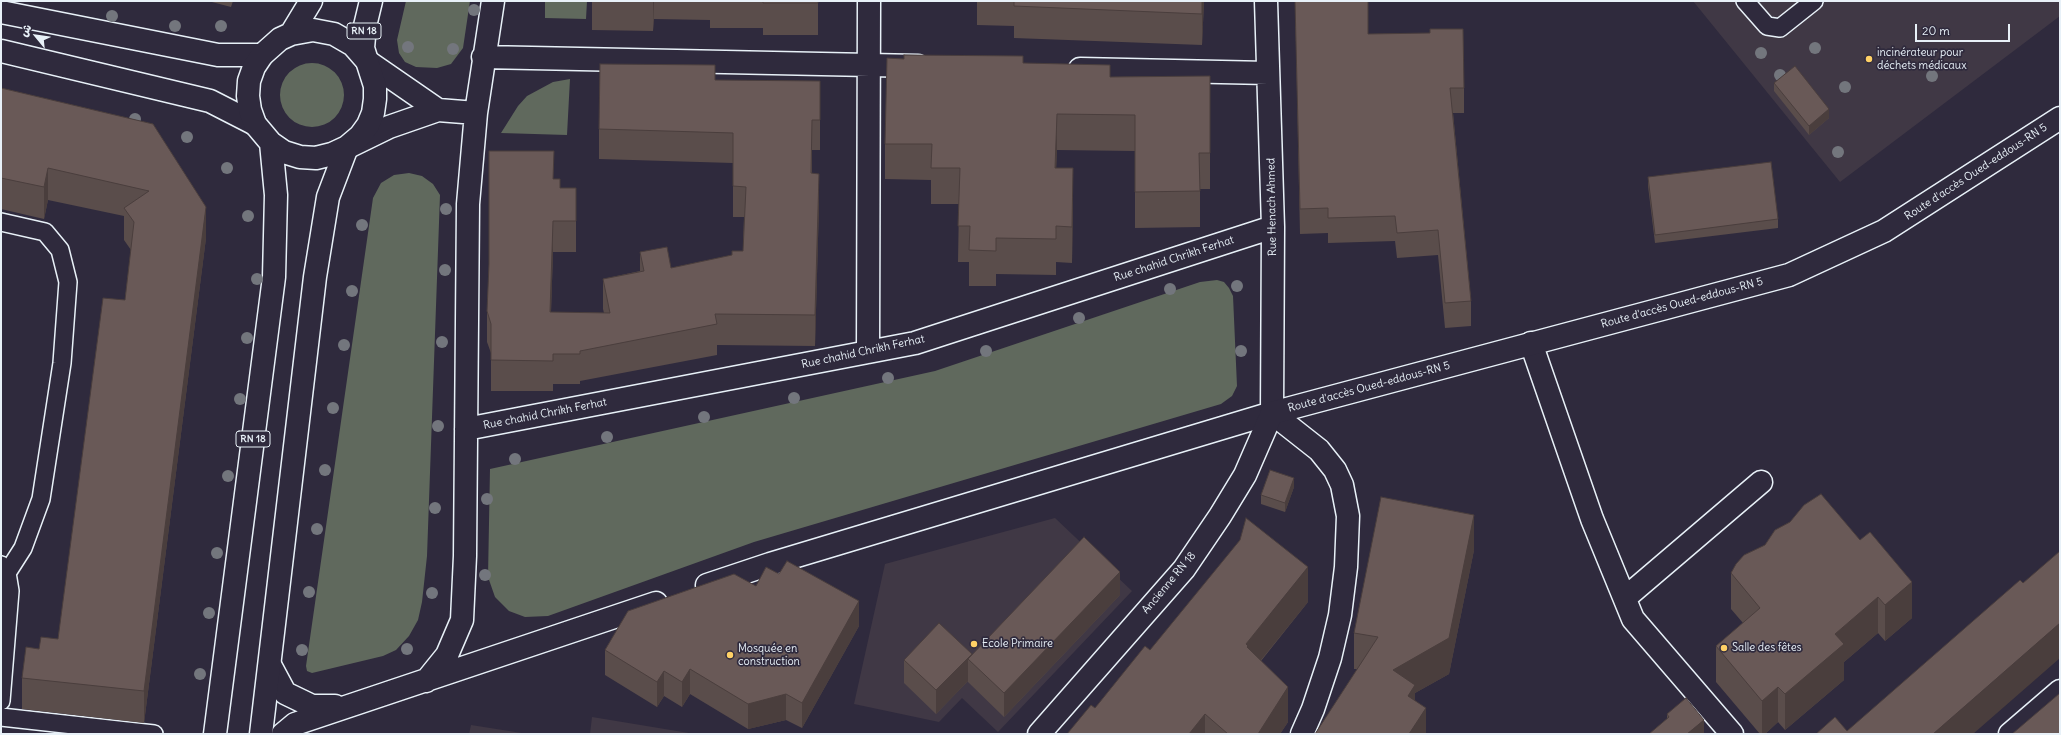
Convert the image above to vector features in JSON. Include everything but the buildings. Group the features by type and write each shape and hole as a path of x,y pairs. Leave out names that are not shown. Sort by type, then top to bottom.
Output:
{"street":[{"path":"292,34 311,1"},
{"name":"RN 18","path":"367,62 363,48 365,26 371,1"},
{"path":"425,682 447,656 462,620 466,429 468,204 476,113 483,57 493,1"},
{"path":"868,352 869,1"},
{"name":"Rue Henach Ahmed","path":"1266,1 1273,227 1272,413"},
{"path":"9,9 218,56 262,55"},
{"path":"438,110 367,62 353,45 334,34 313,30 280,38 262,55 254,67 249,81 248,96 250,110 255,124 271,143 284,152 300,157 311,158 332,154 389,127 438,110 476,113"},
{"path":"1,51 210,101 255,124"},
{"path":"483,57 938,67"},
{"path":"261,734 315,277 328,197 347,147 360,136 368,125 373,113 375,86 367,62"},
{"path":"1056,69 1268,73"},
{"name":"Route d'accès Oued-eddous-RN 5","path":"351,705 425,682 770,564 1272,413 1531,342 1789,275 1884,231 2060,118"},
{"name":"RN 18","path":"215,734 274,276 276,194 271,143"},
{"name":"Rue chahid Chrikh Ferhat","path":"466,429 914,343 1273,227"},
{"path":"1531,342 1592,519 1633,619 1732,734"},
{"path":"1272,413 1319,450 1335,470 1342,485 1348,516 1346,568 1340,616 1330,658 1313,709 1302,734"},
{"name":"Ancienne RN 18","path":"1039,734 1184,569 1220,516 1245,475 1272,413"},
{"path":"1625,598 1761,482"},
{"path":"270,665 285,693 312,706 351,705"},
{"path":"2010,734 2060,691"},
{"path":"283,734 295,724 351,705"}],"lane":[{"path":"1746,1 1767,26 1780,28 1814,1"},
{"path":"1,222 45,232 60,250 68,282 62,363 41,499 22,548 4,569 10,591 1,701"},
{"path":"1,717 154,734"}],"shaded area":[{"path":"1693,1 2060,1 2060,16 1840,182"},
{"name":"Ecole Primaire","path":"1055,518 1132,591 998,732 962,698 939,722 854,704 885,564"},
{"path":"592,717 695,734 590,734"},
{"path":"471,725 528,734 469,734"}],"green space":[{"path":"406,1 470,1 463,48 451,64 437,68 416,67 405,62 399,53 397,40"},
{"path":"545,1 587,1 586,19 545,18"},
{"path":"306,63 318,63 335,72 342,83 344,95 342,107 335,118 318,127 306,127 294,122 285,113 280,101 280,89 285,77 294,68"},
{"path":"570,79 567,135 501,133 518,106 527,96 553,82"},
{"path":"409,173 422,176 433,184 440,195 427,556 422,602 418,620 409,636 396,650 383,656 312,673 307,671 306,666 373,198 381,183 394,175"},
{"path":"1217,280 1224,282 1233,296 1237,386 1232,396 1221,404 754,542 548,616 525,617 509,611 495,597 488,577 490,469 935,371 1200,282"}],"place":[{"name":"incinérateur pour déchets médicaux","path":"1869,59"},
{"name":"Ecole Primaire","path":"974,644"},
{"name":"Salle des fêtes","path":"1724,648"},
{"name":"Mosquée en construction","path":"730,655"}]}
